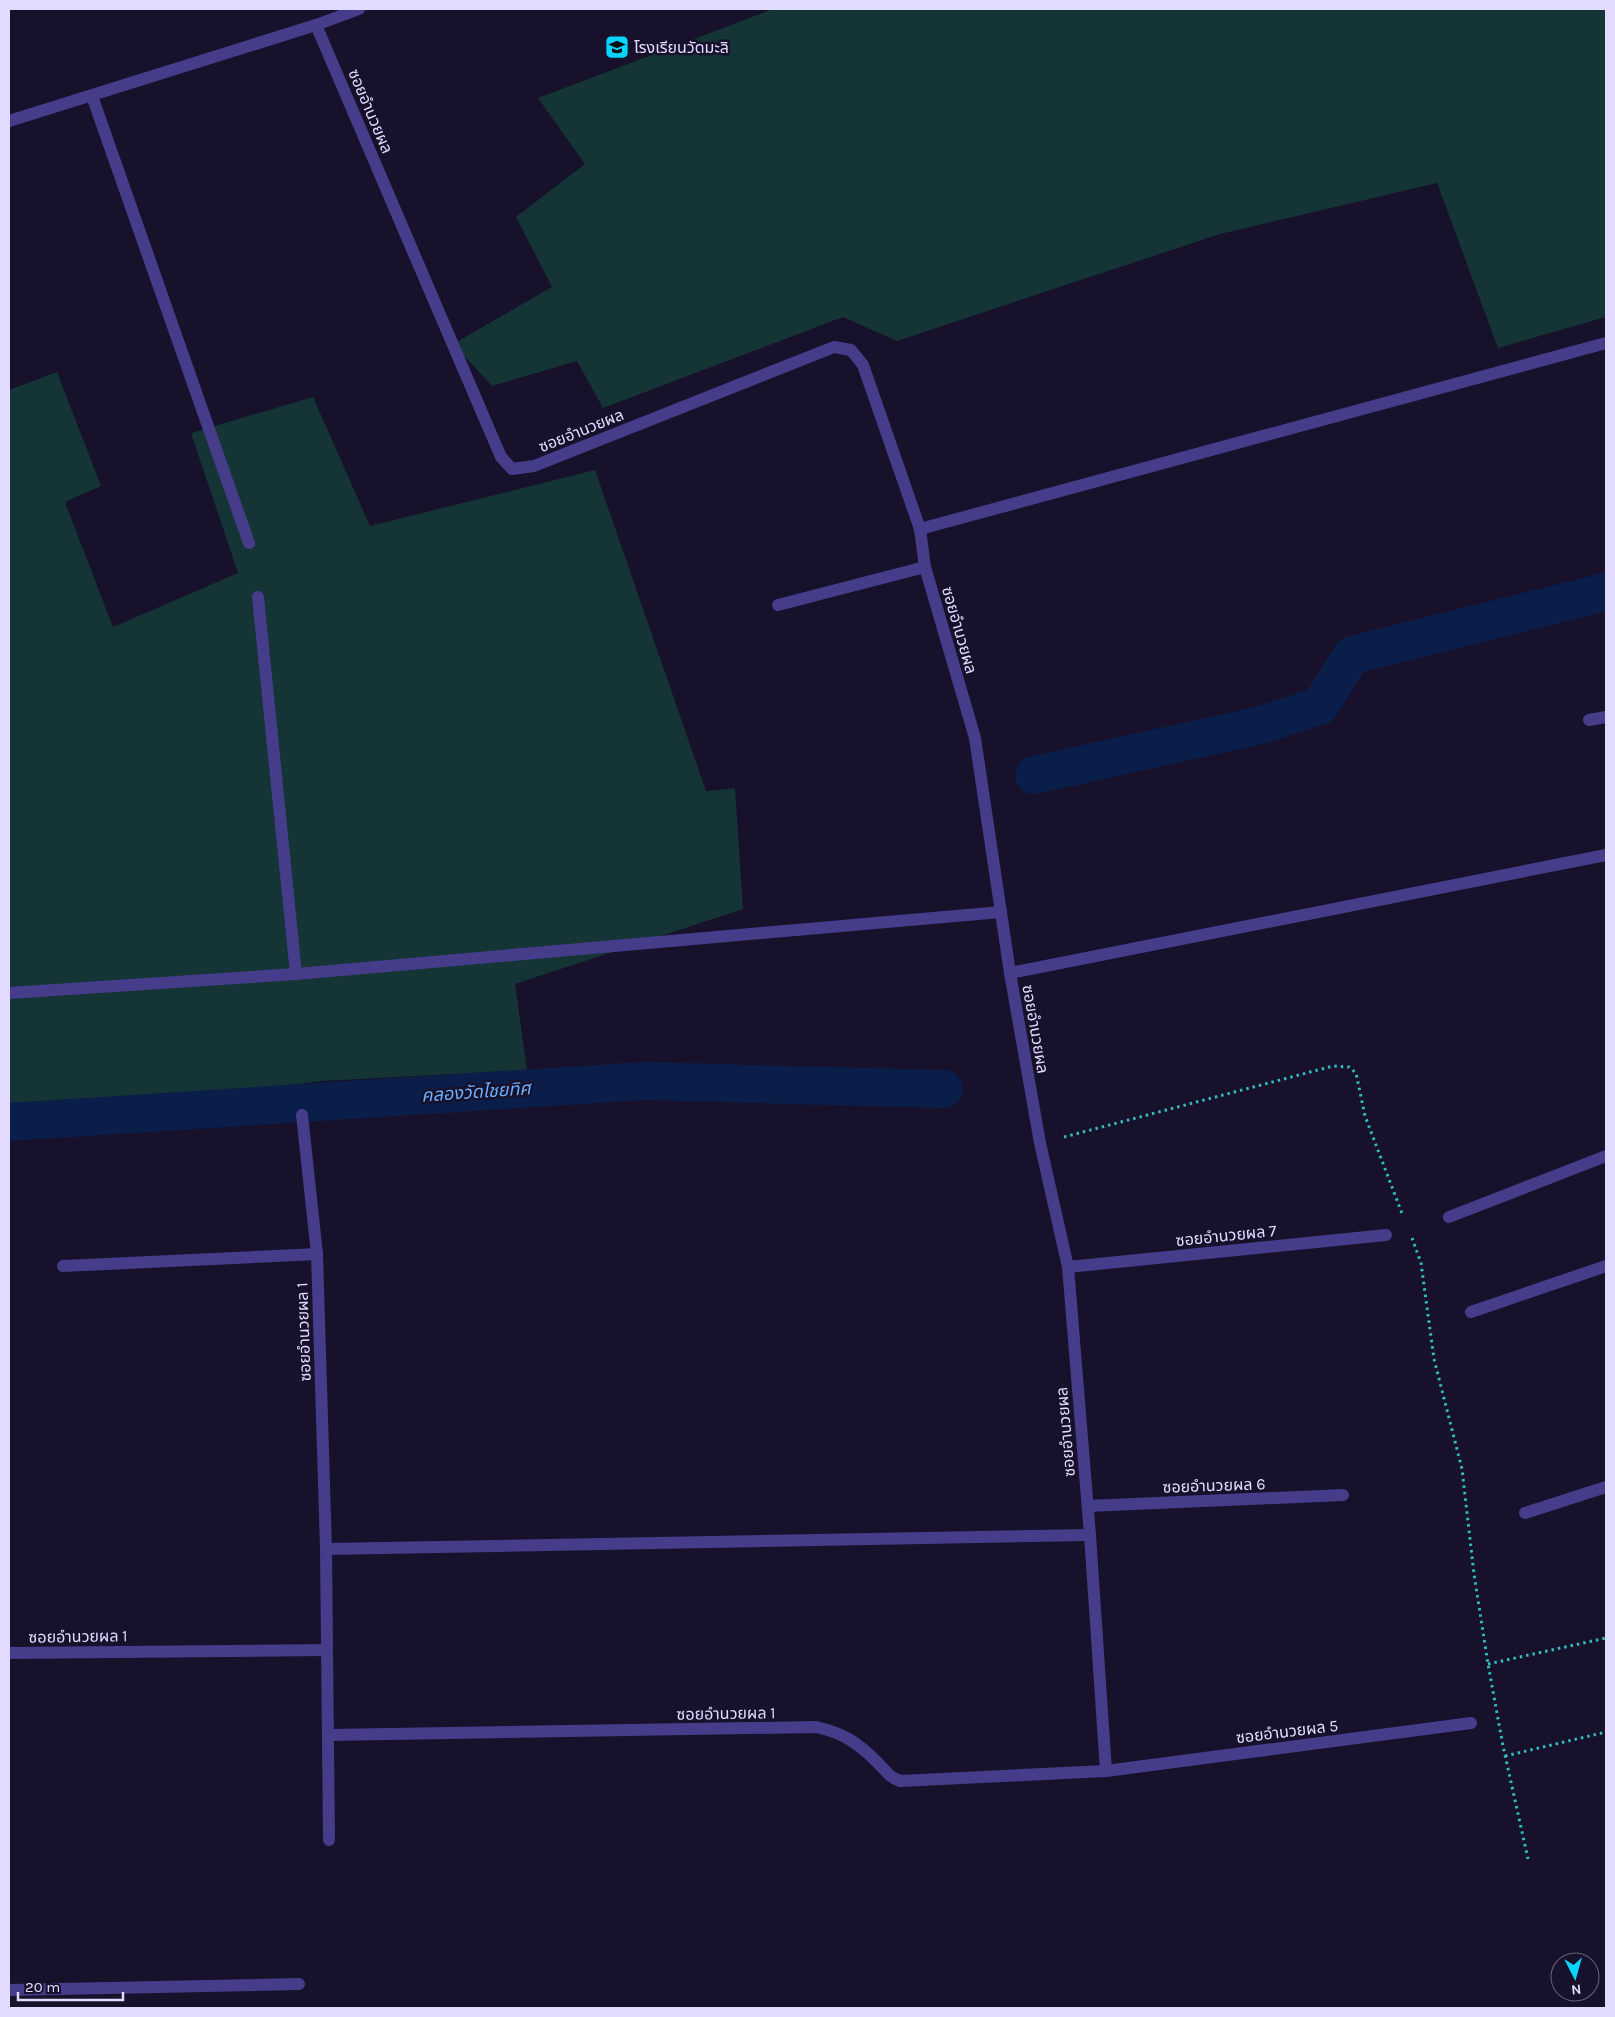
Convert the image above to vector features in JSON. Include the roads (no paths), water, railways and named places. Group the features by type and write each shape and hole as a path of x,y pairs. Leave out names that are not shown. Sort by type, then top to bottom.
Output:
{"street":[{"path":"9,121 316,25 359,9"},
{"name":"ซอยอำนวยผล","path":"316,25 501,457 512,469 534,466 834,347 851,350 863,365 920,529 925,567 975,738 1010,972 1040,1143 1068,1267 1088,1506 1106,1771"},
{"path":"92,96 250,543"},
{"path":"920,529 1606,343"},
{"path":"778,605 925,567"},
{"path":"258,597 296,974"},
{"path":"1589,720 1606,717"},
{"path":"1010,972 1606,855"},
{"path":"9,993 296,974 1001,912"},
{"name":"ซอยอำนวยผล 1","path":"302,1115 317,1254 326,1549 329,1840"},
{"path":"1449,1217 1606,1156"},
{"name":"ซอยอำนวยผล 7","path":"1068,1267 1386,1234"},
{"path":"63,1266 317,1254"},
{"path":"1471,1312 1606,1266"},
{"path":"1525,1513 1606,1487"},
{"name":"ซอยอำนวยผล 6","path":"1088,1506 1343,1496"},
{"path":"326,1549 1090,1535"},
{"name":"ซอยอำนวยผล 1","path":"9,1653 327,1650"},
{"name":"ซอยอำนวยผล 5","path":"1106,1771 1471,1723"},
{"name":"ซอยอำนวยผล 1","path":"328,1735 816,1728 834,1731 852,1739 878,1763 890,1778 900,1781 1106,1771"},
{"path":"9,1990 299,1984"}],"waterway":[{"path":"1034,775 1257,726 1320,706 1352,655 1606,592"},
{"name":"คลองวัดไชยทิศ","path":"9,1122 643,1081 944,1089"}],"place":[{"name":"โรงเรียนวัดมะลิ","path":"617,47"}]}
